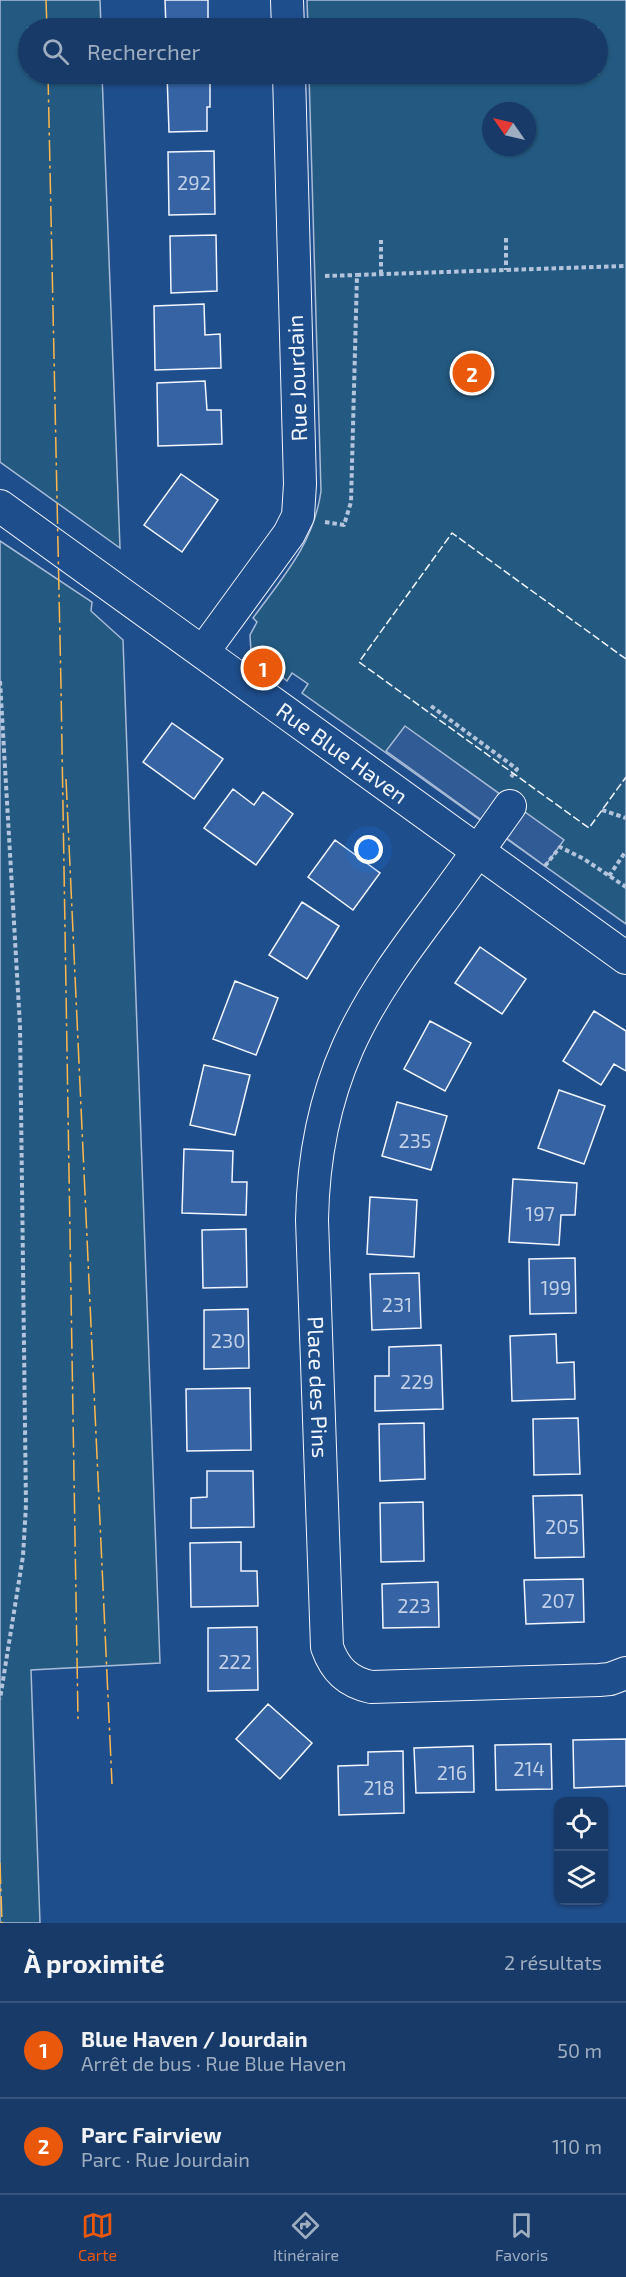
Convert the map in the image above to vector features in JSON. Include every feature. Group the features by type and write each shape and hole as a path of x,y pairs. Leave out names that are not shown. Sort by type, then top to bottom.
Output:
{"street":[{"path":"287,0 288,18"},
{"name":"Rue Jourdain","path":"203,652 283,544 298,516 300,484 289,84"},
{"name":"Rue Blue Haven","path":"0,506 626,958"},
{"name":"Place des Pins","path":"509,793 478,851 411,943 362,1019 339,1068 319,1145 314,1177 312,1220 327,1647 336,1666 344,1675 352,1681 371,1687 599,1680 626,1673"}],"path":[{"path":"506,238 506,270"},
{"path":"381,240 381,274"},
{"path":"298,516 344,525 351,502 357,275 626,266"},
{"path":"0,681 20,1026 25,1268 26,1505 23,1556 0,1699"},
{"path":"431,706 517,769 509,793"},
{"path":"602,810 626,818"},
{"path":"542,869 560,847 584,859 626,887"},
{"path":"609,876 626,851"}],"shaded area":[{"path":"0,0 100,0 101,18 18,18 18,84 102,84 120,548 0,462"},
{"path":"307,0 626,0 626,924 302,693 308,684 292,673 287,681 251,652 250,635 257,622 253,618 296,559 312,527 321,491 309,84 608,84 608,18 308,18"},
{"path":"0,541 92,602 91,611 123,640 160,1663 31,1670 40,1923 0,1923"},
{"path":"405,726 564,840 545,866 386,751"}],"building":[{"path":"165,0 208,0 208,18 166,18"},
{"path":"167,84 210,84 207,131 169,132"},
{"path":"214,151 215,214 169,215 168,152"},
{"path":"216,235 217,291 171,293 170,236"},
{"path":"204,304 205,335 220,334 221,368 155,370 154,306"},
{"path":"205,381 207,410 221,410 222,444 158,446 157,383"},
{"path":"181,474 218,500 182,552 144,525"},
{"path":"172,723 223,759 194,799 143,762"},
{"path":"233,789 254,805 263,792 293,814 256,865 204,828"},
{"path":"335,840 380,873 353,910 308,877"},
{"path":"302,902 339,926 307,979 269,955"},
{"path":"480,947 526,979 502,1014 455,983"},
{"path":"235,981 278,998 256,1055 213,1039"},
{"path":"594,1011 626,1031 626,1071 614,1064 601,1085 563,1061"},
{"path":"430,1021 471,1043 445,1091 404,1069"},
{"path":"204,1065 250,1075 235,1135 190,1125"},
{"path":"559,1090 605,1106 584,1164 538,1148"},
{"path":"397,1102 447,1116 431,1170 382,1156"},
{"path":"184,1149 233,1151 232,1182 247,1182 246,1215 182,1213"},
{"path":"513,1179 577,1183 575,1215 561,1215 559,1245 509,1242"},
{"path":"370,1197 417,1200 414,1257 367,1254"},
{"path":"246,1229 247,1287 203,1288 202,1230"},
{"path":"575,1258 576,1313 530,1314 529,1259"},
{"path":"419,1273 421,1328 372,1330 370,1274"},
{"path":"248,1309 249,1368 204,1369 204,1310"},
{"path":"556,1334 557,1363 574,1362 575,1399 512,1401 510,1336"},
{"path":"441,1345 443,1409 375,1411 375,1376 389,1376 389,1347"},
{"path":"250,1388 251,1450 187,1451 186,1389"},
{"path":"578,1418 580,1474 534,1475 533,1419"},
{"path":"424,1423 425,1479 380,1481 379,1424"},
{"path":"207,1471 253,1471 254,1527 191,1528 191,1498 207,1497"},
{"path":"582,1495 584,1557 535,1558 533,1496"},
{"path":"423,1502 424,1561 381,1562 380,1503"},
{"path":"241,1542 241,1571 257,1571 258,1606 191,1607 190,1543"},
{"path":"583,1579 584,1622 526,1624 524,1580"},
{"path":"438,1582 439,1627 383,1628 382,1584"},
{"path":"257,1627 258,1690 208,1691 208,1628"},
{"path":"268,1704 312,1743 280,1779 236,1739"},
{"path":"626,1739 626,1786 574,1788 573,1740"},
{"path":"551,1744 552,1789 496,1790 495,1745"},
{"path":"473,1746 474,1792 416,1793 414,1748"},
{"path":"403,1751 404,1813 339,1815 338,1766 368,1765 368,1752"}],"fence":[{"path":"626,659 452,533 359,662 589,828 626,777"}],"power":[{"path":"46,0 47,18"},
{"path":"48,84 61,686 78,1719"},
{"path":"66,779 112,1784"},
{"path":"0,1863 2,1923"}],"place":[{"name":"Parc Fairview","path":"472,373"},
{"name":"Blue Haven / Jourdain","path":"263,668"}]}
